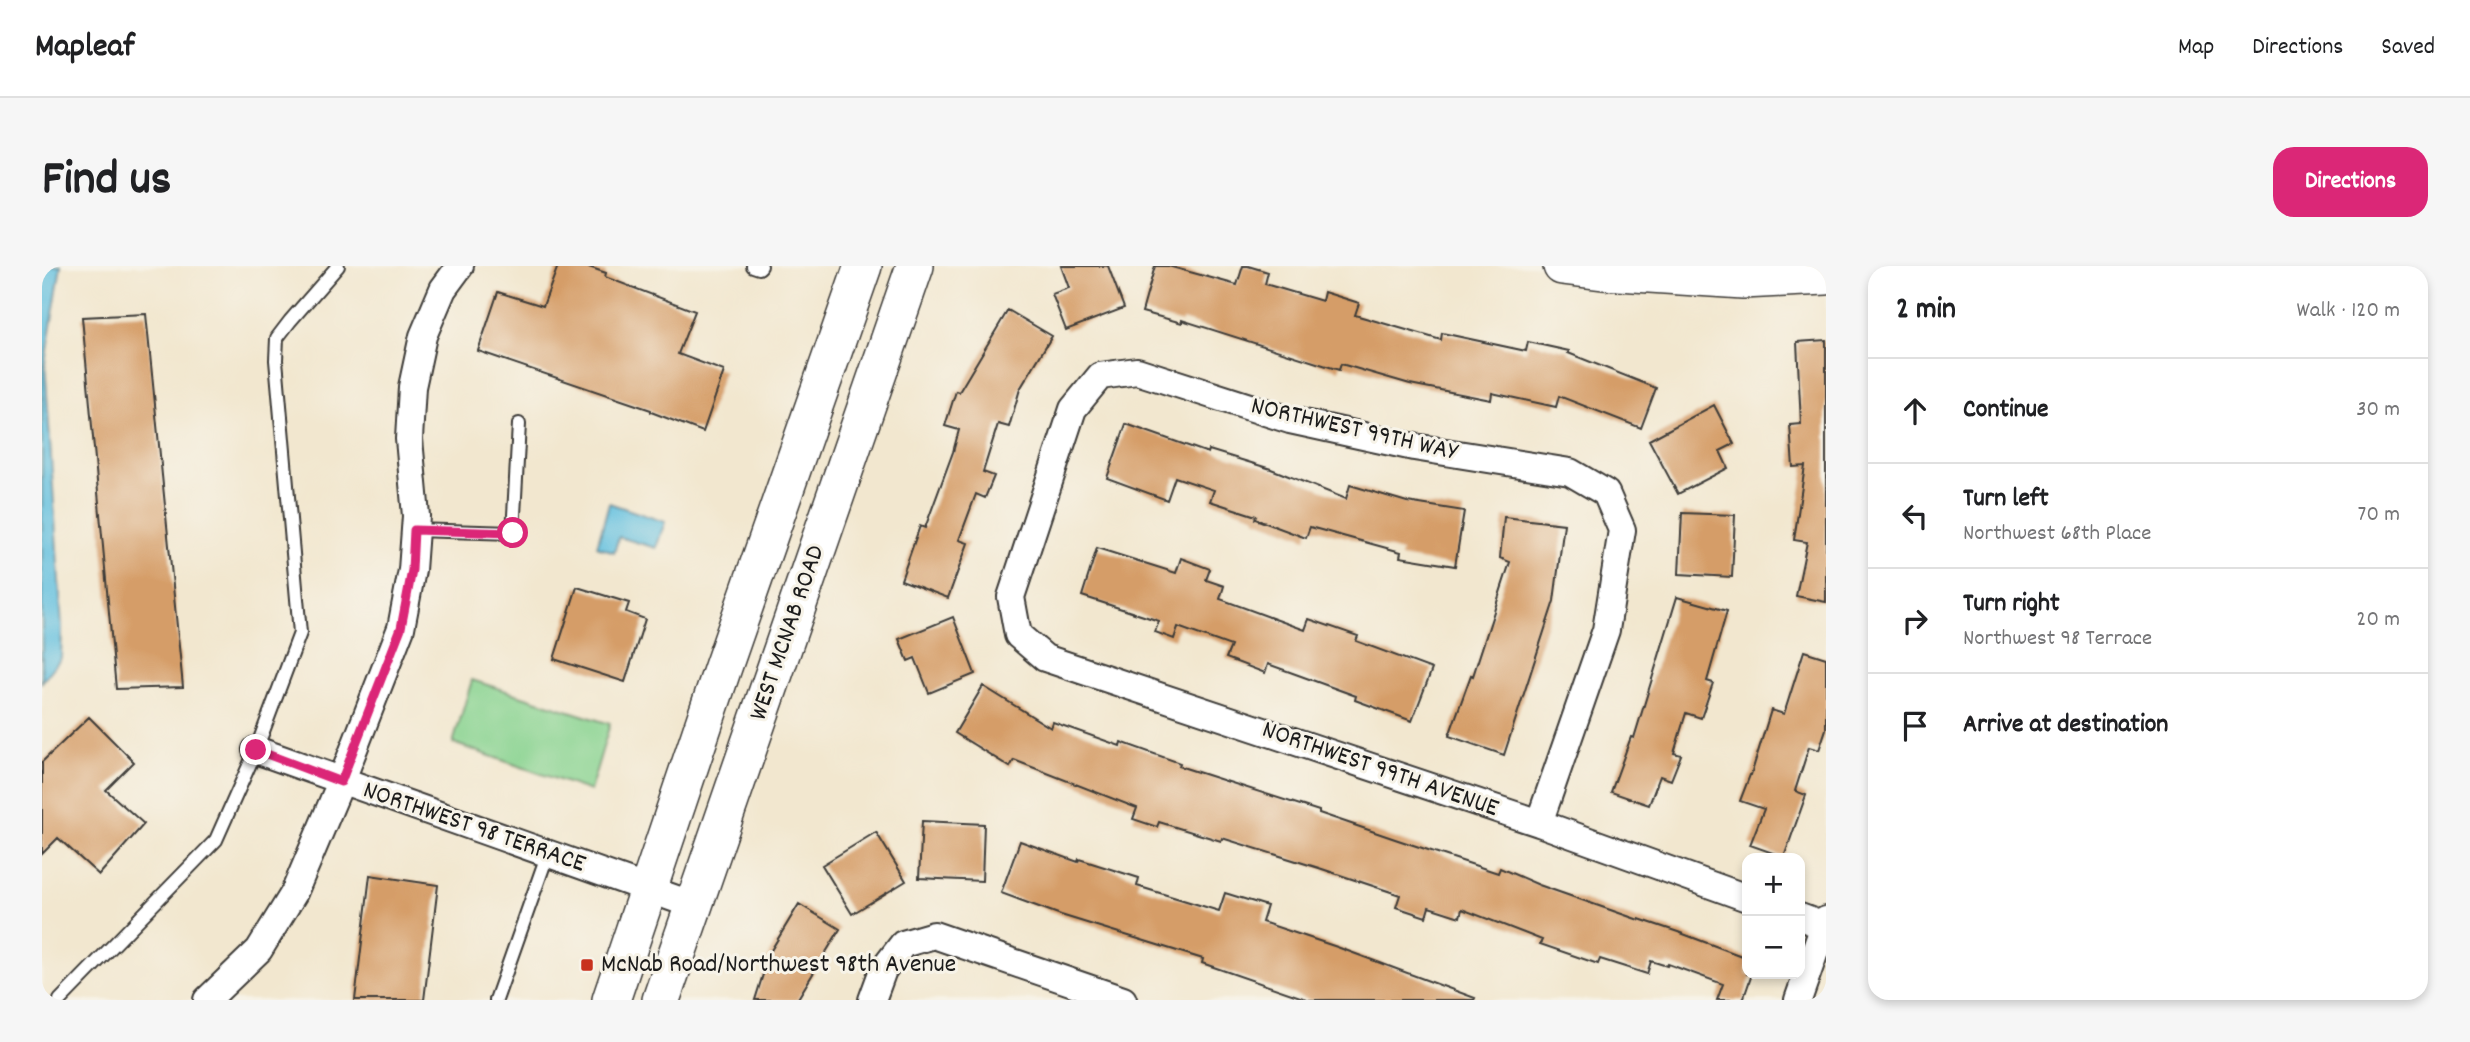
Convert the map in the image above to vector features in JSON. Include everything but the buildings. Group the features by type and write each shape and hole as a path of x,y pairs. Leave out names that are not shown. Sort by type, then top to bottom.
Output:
{"main road":[{"name":"WEST MCNAB ROAD","path":"611,1000 727,654 863,266"},
{"name":"WEST MCNAB ROAD","path":"661,1000 915,266"},
{"path":"1562,266 1743,280 1826,276"}],"street":[{"path":"207,1000 259,950 294,894 401,628 412,570 416,516 409,439 412,387 423,335 443,289 460,266"},
{"name":"NORTHWEST 99TH WAY","path":"1018,635 1011,597 1073,409 1100,376 1137,371 1290,420 1414,447 1570,472 1606,493 1622,530 1606,630 1539,823"},
{"name":"NORTHWEST 99TH AVENUE","path":"1018,635 1045,658 1539,823 1742,896"},
{"name":"NORTHWEST 98 TERRACE","path":"256,750 693,905"},
{"path":"1798,1000 1816,921"},
{"path":"872,1000 883,970 903,944 934,935 1123,1000"}],"lane":[{"path":"60,1000 216,840 256,750 300,633 276,360 277,338 338,266"},
{"path":"752,266 761,266"},
{"path":"414,530 513,533 519,424"},
{"path":"496,1000 548,853"}],"green space":[{"path":"472,680 610,724 590,791 453,743"}],"water":[{"path":"42,266 61,266 45,363 62,627 61,658 42,682"},
{"path":"609,503 665,522 656,548 619,537 614,552 597,546"}],"place":[{"name":"McNab Road/Northwest 98th Avenue","path":"587,965"}],"route":[{"path":"256,750 341,782 401,628 412,570 414,530 513,533"}]}
